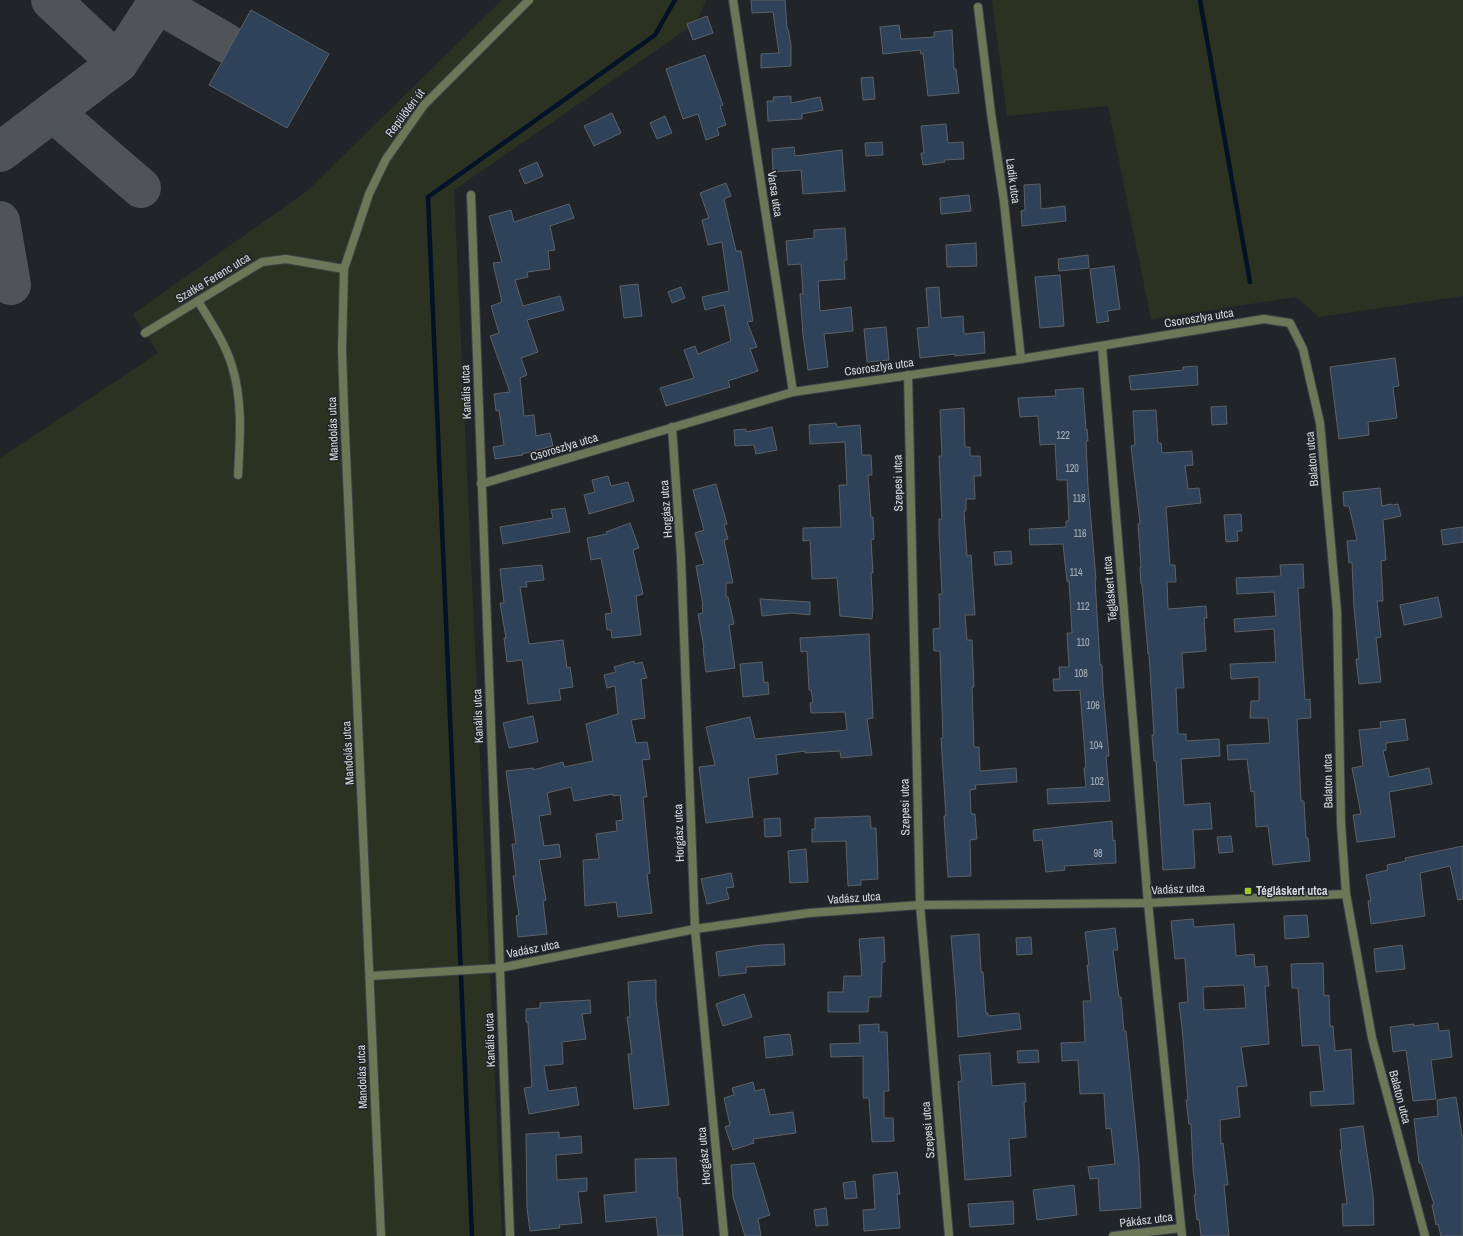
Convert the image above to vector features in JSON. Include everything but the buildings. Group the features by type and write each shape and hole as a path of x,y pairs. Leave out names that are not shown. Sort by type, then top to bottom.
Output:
{"street":[{"name":"Repülőtéri út","path":"344,269 369,194 390,153 424,105 529,0"},
{"name":"Varsa utca","path":"733,0 794,392"},
{"name":"Ladik utca","path":"978,7 1004,202 1021,359"},
{"name":"Kanális utca","path":"470,196 510,1236"},
{"name":"Szatke Ferenc utca","path":"145,333 262,262 286,259 344,269"},
{"name":"Mandolás utca","path":"344,269 342,350 344,409 381,1236"},
{"path":"198,301 218,334 232,365 238,392 240,437 238,475"},
{"name":"Csoroszlya utca","path":"481,484 794,392 1021,359 1264,319 1290,323"},
{"name":"Balaton utca","path":"1290,323 1303,349 1321,430 1337,611 1341,823 1346,894 1372,1038 1425,1236"},
{"name":"Tégláskert utca","path":"1102,346 1148,903 1182,1232"},
{"name":"Szepesi utca","path":"908,375 920,905 949,1236"},
{"name":"Horgász utca","path":"672,427 681,557 695,929 724,1236"},
{"name":"Vadász utca","path":"370,976 500,968 695,929 809,913 920,905 1148,903 1346,894"},
{"name":"Pákász utca","path":"1113,1236 1182,1232"}],"green space":[{"path":"502,0 706,0 697,22 454,190 502,1236 0,1236 0,458 158,353 133,314 307,191"},
{"path":"992,0 1463,0 1463,296 1319,317 1296,297 1151,319 1108,106 1007,116"}],"waterway":[{"path":"472,1236 428,197 655,35 675,0"},
{"path":"1200,0 1250,282"}],"taxiway":[{"path":"51,0 118,63"},
{"path":"0,152 118,63 159,0"},
{"path":"157,3 226,43"},
{"path":"53,112 141,188"},
{"path":"0,221 11,285"}],"place":[{"name":"Tégláskert utca","path":"1248,891"}]}
